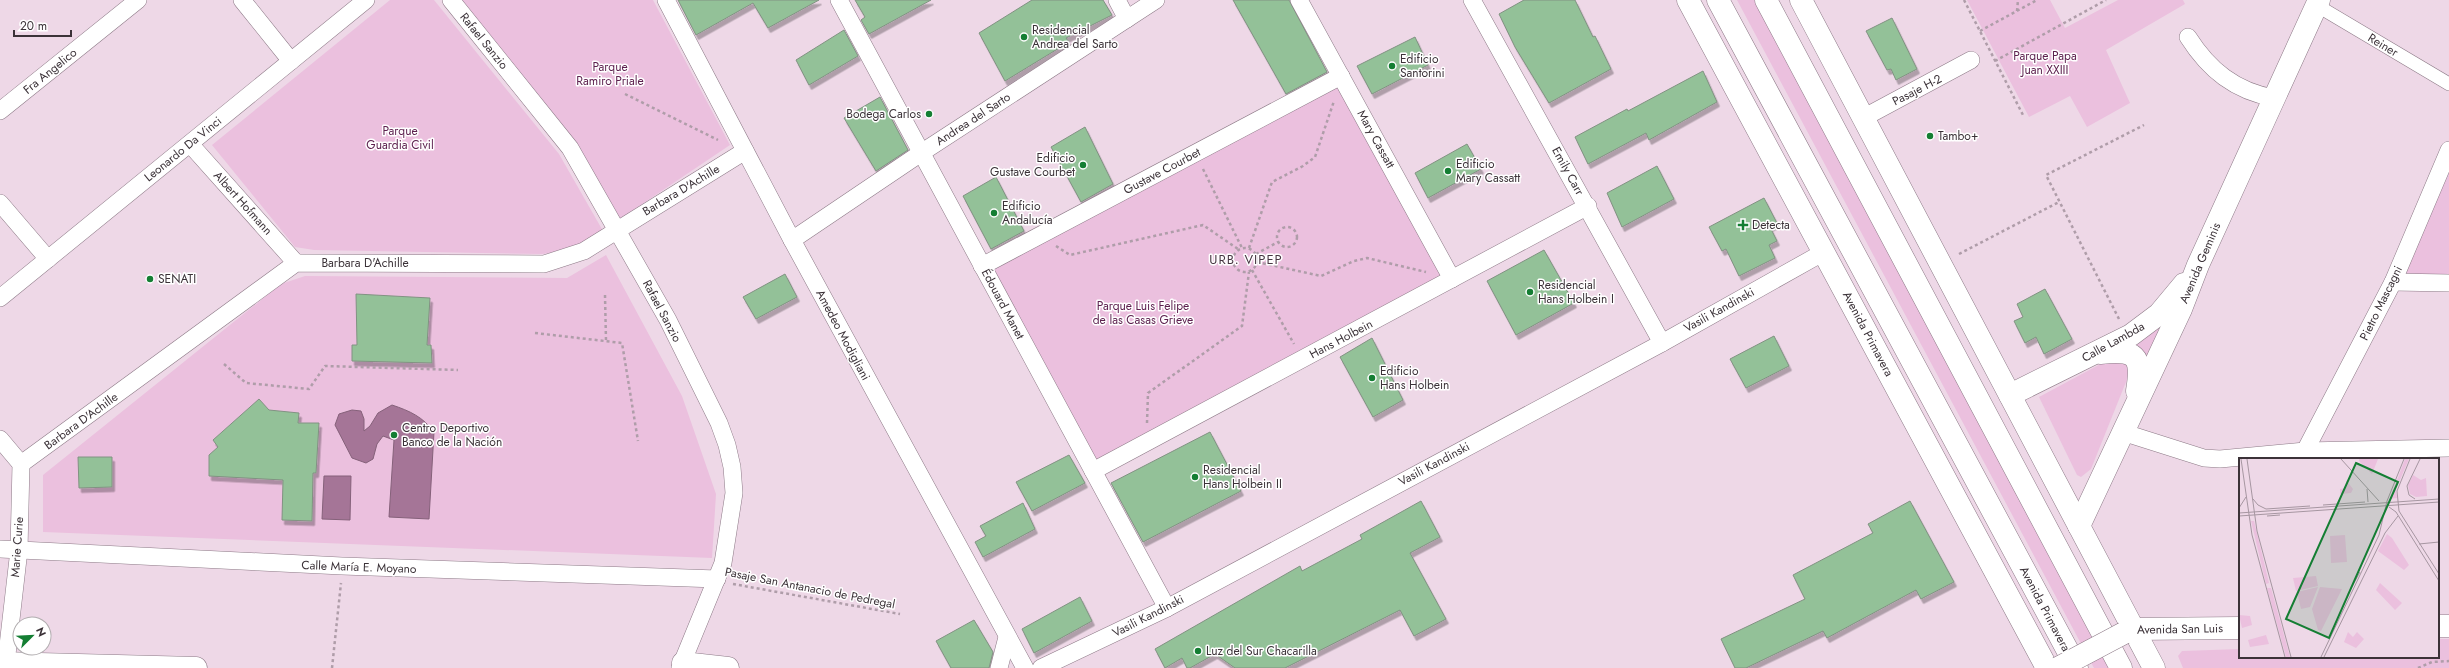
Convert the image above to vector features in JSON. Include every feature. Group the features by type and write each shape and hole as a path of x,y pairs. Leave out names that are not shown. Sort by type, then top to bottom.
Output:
{"main road":[{"name":"Avenida Primavera","path":"1688,0 2047,668"},
{"name":"Avenida Primavera","path":"1718,0 2077,668"},
{"path":"1766,0 2121,668"},
{"path":"1801,0 2079,526 2129,631 2154,668"},
{"name":"Avenida Geminis","path":"2079,526 2135,402 2181,309 2198,265 2317,2"},
{"name":"Calle Lambda","path":"2010,395 2131,335 2159,314 2198,265"},
{"path":"2094,353 2122,351 2129,353 2136,359 2139,374 2135,402"},
{"name":"Avenida San Luis","path":"2058,668 2129,631 2239,628"},
{"path":"3,663 196,668"},
{"path":"683,666 728,668"}],"street":[{"name":"Fra Angelico","path":"0,111 138,0"},
{"path":"242,0 291,61"},
{"name":"Leonardo Da Vinci","path":"0,298 366,0"},
{"name":"Rafael Sanzio","path":"451,0 570,148 668,320 719,423 727,445 732,467 734,493 723,563 683,666"},
{"name":"Amedeo Modigliani","path":"666,0 792,240 1025,668"},
{"name":"Édouard Manet","path":"839,0 1167,608"},
{"path":"1117,0 1128,19"},
{"name":"Andrea del Sarto","path":"792,240 921,153 1156,0"},
{"name":"Mary Cassatt","path":"1299,0 1452,279"},
{"name":"Emily Carr","path":"1472,0 1588,206 1662,343"},
{"name":"Reiner","path":"2317,2 2449,84"},
{"path":"2188,38 2201,57 2219,75 2253,94 2274,98"},
{"name":"Pasaje H-2","path":"1863,118 1971,60"},
{"name":"Gustave Courbet","path":"982,266 1341,76"},
{"name":"Albert Hofmann","path":"190,144 296,263"},
{"name":"Pietro Mascagni","path":"2305,451 2393,282 2449,150"},
{"name":"Barbara D'Achille","path":"21,464 296,263 544,264 584,251 616,229 745,151"},
{"path":"0,203 48,259"},
{"name":"Hans Holbein","path":"1093,471 1588,206"},
{"name":"Vasili Kandinski","path":"1040,668 1167,608 1662,343 1824,252"},
{"path":"2393,282 2449,282"},
{"path":"2122,432 2204,458 2220,459 2305,451 2449,448"},
{"path":"0,439 21,464"},
{"name":"Marie Curie","path":"3,663 19,550 21,464"},
{"name":"Calle María E. Moyano","path":"0,549 342,566 717,579"},
{"path":"999,668 1007,637"},
{"path":"1061,668 1072,653"}],"path":[{"path":"1964,0 2024,117"},
{"path":"2017,11 2018,0"},
{"path":"1980,31 2037,0"},
{"path":"1995,61 2106,0"},
{"path":"625,94 745,151"},
{"path":"1249,248 1272,182 1303,166 1316,157 1335,98"},
{"path":"2131,335 2119,319 2046,175 2144,125"},
{"path":"1200,163 1242,248"},
{"path":"1958,254 2060,202"},
{"path":"1050,242 1070,255 1203,224 1238,249"},
{"path":"1287,227 1296,232 1296,243 1291,247 1282,247 1278,242 1277,235 1281,229 1287,227"},
{"path":"1256,254 1278,242"},
{"path":"1242,248 1249,248 1256,254 1257,262 1249,272 1238,270 1234,264 1234,256 1238,249 1242,248"},
{"path":"1257,262 1321,276 1354,261 1368,258 1431,274"},
{"path":"1252,270 1298,351"},
{"path":"1147,431 1148,393 1242,326 1249,272"},
{"path":"605,295 606,341"},
{"path":"535,333 622,343 638,441"},
{"path":"224,364 246,383 309,389 324,366 458,370"},
{"path":"332,668 342,566"},
{"name":"Pasaje San Antanacio de Pedregal","path":"717,579 900,614"},
{"path":"2418,668 2432,662 2449,661"}],"green space":[{"name":"Parque Guardia Civil","path":"390,0 434,0 559,154 603,231 570,250 542,254 314,250 295,247 212,145"},
{"name":"Parque Ramiro Priale","path":"457,0 653,0 730,145 617,221"},
{"path":"1737,0 1754,0 2111,668 2094,668"},
{"name":"Parque Papa Juan XXIII","path":"1967,0 2050,0 2065,28 2118,0 2183,0 2185,4 2106,50 2130,103 2087,127 2070,96 2029,117"},
{"name":"Parque Luis Felipe de las Casas Grieve","path":"1338,86 1443,277 1097,461 991,269"},
{"path":"2449,162 2449,275 2403,275"},
{"name":"Centro Deportivo Banco de la Nación","path":"606,255 682,396 716,494 712,558 43,532 43,475 281,284 305,276 567,278"},
{"path":"2173,309 2147,366 2129,345"},
{"path":"2108,360 2122,360 2128,367 2128,377 2091,469 2081,477 2077,475 2039,397"},
{"path":"2439,639 2449,639 2449,668 2183,668 2178,656 2182,651 2239,649 2239,658 2439,658"}],"shaded area":[{"path":"392,405 416,415 434,432 429,519 389,517 394,440 383,436 377,444 373,459 366,463 352,458 335,425 339,414 352,410 361,411 364,419 364,431 370,426 378,413"},
{"path":"324,476 351,476 350,520 322,519"}],"building":[{"path":"678,0 819,0 768,28 753,3 696,35"},
{"path":"855,0 931,0 869,34 861,20 865,17"},
{"name":"Residencial Andrea del Sarto","path":"1032,0 1103,0 1112,15 1066,38 1069,42 1005,81 979,33"},
{"path":"1233,0 1289,0 1327,72 1286,94"},
{"path":"1524,0 1575,0 1611,69 1549,103 1515,47 1499,14"},
{"path":"1892,18 1917,69 1896,80 1891,69 1887,70 1866,31"},
{"path":"844,30 858,56 809,85 796,60"},
{"name":"Edificio Santorini","path":"1415,37 1428,65 1372,94 1357,66"},
{"path":"1703,71 1717,102 1649,140 1646,133 1588,164 1575,137"},
{"path":"880,97 908,150 876,171 844,118"},
{"name":"Edificio Gustave Courbet","path":"1085,127 1113,184 1081,202 1051,147"},
{"name":"Edificio Mary Cassatt","path":"1467,144 1481,169 1428,198 1415,173"},
{"path":"1657,166 1674,199 1622,227 1607,193"},
{"name":"Edificio Andalucía","path":"996,177 1024,231 991,249 963,196"},
{"path":"1764,198 1777,223 1770,227 1777,241 1769,245 1775,258 1739,276 1726,249 1722,251 1709,227"},
{"name":"Residencial Hans Holbein I","path":"1544,250 1574,303 1516,335 1487,281"},
{"path":"785,274 797,297 756,319 743,297"},
{"path":"2045,289 2072,339 2044,354 2036,337 2025,343 2014,321 2023,317 2017,304"},
{"path":"356,294 430,298 427,345 431,345 432,363 352,361 352,345 357,345"},
{"path":"1774,336 1789,366 1746,388 1730,359"},
{"name":"Edificio Hans Holbein","path":"1372,338 1403,400 1373,417 1340,357"},
{"path":"259,399 269,410 299,413 298,423 319,423 316,473 313,473 312,521 282,520 283,480 209,476 209,455 218,447 213,440"},
{"name":"Residencial Hans Holbein II","path":"1210,432 1241,491 1143,542 1111,483"},
{"path":"1069,455 1085,483 1032,511 1016,482"},
{"path":"78,457 112,457 112,487 79,488"},
{"path":"1421,501 1440,537 1410,553 1446,619 1414,636 1400,610 1285,668 1235,668 1215,654 1190,668 1187,668 1182,658 1165,668 1155,649 1300,566 1302,571 1362,539 1360,535"},
{"path":"1910,501 1954,582 1921,599 1916,590 1827,638 1823,631 1746,668 1735,668 1721,639 1805,599 1793,575 1873,533 1868,524"},
{"path":"1023,503 1035,529 983,557 975,542 986,536 980,526"},
{"path":"1080,597 1092,621 1034,653 1022,629"},
{"path":"974,620 993,652 989,668 951,668 936,641"}],"place":[{"name":"Residencial Andrea del Sarto","path":"1024,37"},
{"name":"Edificio Santorini","path":"1392,66"},
{"name":"Bodega Carlos","path":"929,114"},
{"name":"Tambo+","path":"1930,136"},
{"name":"Edificio Gustave Courbet","path":"1083,165"},
{"name":"Edificio Mary Cassatt","path":"1448,171"},
{"name":"Edificio Andalucía","path":"994,213"},
{"name":"Detecta","path":"1743,225"},
{"name":"SENATI","path":"150,279"},
{"name":"Residencial Hans Holbein I","path":"1530,292"},
{"name":"Edificio Hans Holbein","path":"1372,378"},
{"name":"Centro Deportivo Banco de la Nación","path":"394,435"},
{"name":"Residencial Hans Holbein II","path":"1195,477"},
{"name":"Luz del Sur Chacarilla","path":"1198,651"}],"district":[{"name":"URB. VIPEP","path":"1246,259"}]}
